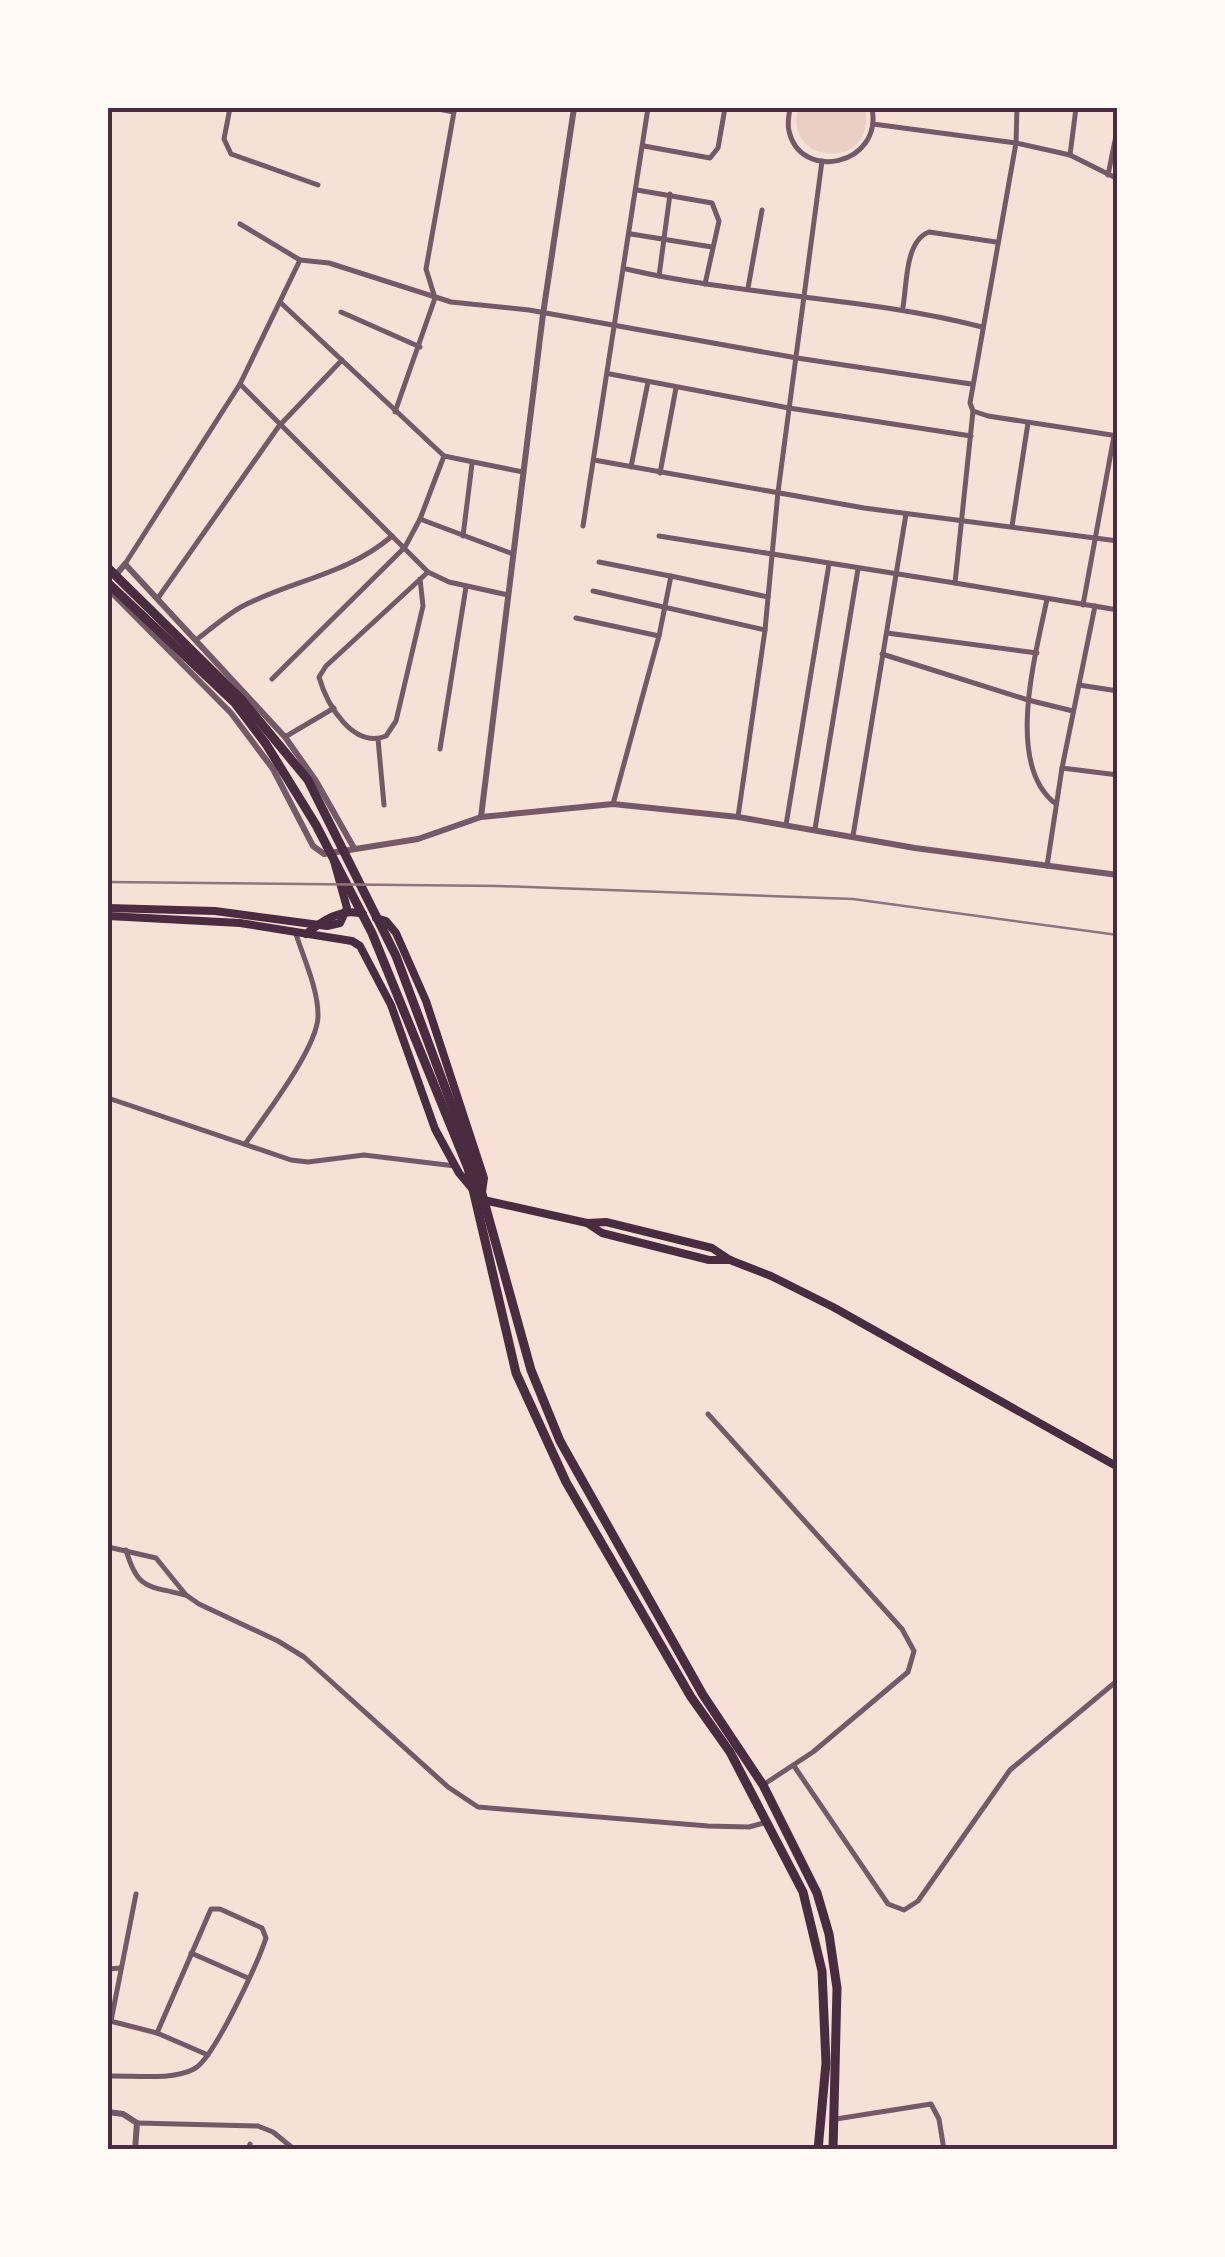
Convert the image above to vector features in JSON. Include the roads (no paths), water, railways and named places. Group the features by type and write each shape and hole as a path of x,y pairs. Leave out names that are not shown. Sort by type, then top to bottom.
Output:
{"main road":[{"path":"112,579 235,703 289,778 372,933 471,1167"},
{"path":"112,579 242,700 308,780 410,989 480,1195 531,1370 560,1441 703,1695 763,1785 800,1854 829,1934 837,1988 833,2150"},
{"path":"108,908 216,911 326,926 340,923 347,908 333,858"},
{"path":"306,934 321,922 354,911 386,921 396,932 426,1001 484,1178 480,1195 516,1373 566,1482 690,1697 730,1752 803,1892 822,1971 826,2063 818,2150"},
{"path":"108,916 240,922 352,941 367,954 390,1005 435,1129 467,1186 480,1195 587,1222 602,1233 709,1260 730,1260 771,1276 1118,1467"}],"street":[{"path":"230,108 224,139 232,154 318,185"},
{"path":"395,412 436,298 426,269 455,110 433,108"},
{"path":"481,816 542,314 574,108"},
{"path":"583,526 648,108"},
{"path":"643,146 710,158 718,148 725,108"},
{"path":"779,108 790,108 787,127 792,139 810,157 836,162 861,150 874,124 872,108"},
{"path":"956,583 972,436 972,384 1016,143 1017,108"},
{"path":"1070,155 1076,108"},
{"path":"874,124 1016,143 1070,155 1118,179"},
{"path":"1108,175 1118,126"},
{"path":"738,817 766,630 778,492 822,161"},
{"path":"637,190 712,203 719,222 704,284"},
{"path":"659,277 670,194"},
{"path":"748,288 762,210"},
{"path":"240,224 300,260 329,262 436,298 972,384"},
{"path":"902,309 914,246 922,235 930,232 996,242"},
{"path":"630,234 712,247"},
{"path":"300,260 240,384 112,579 128,612 231,713 273,769 316,850 324,854 418,839 481,816 613,804 738,817 1118,875"},
{"path":"625,269 704,284 902,309 982,326"},
{"path":"281,303 444,456 523,472"},
{"path":"340,312 420,347"},
{"path":"156,600 279,426 342,360"},
{"path":"609,374 790,408 972,436"},
{"path":"631,468 648,382"},
{"path":"240,384 428,572 466,587 508,596"},
{"path":"660,474 676,388"},
{"path":"973,411 1116,436 1083,605"},
{"path":"1012,526 1028,423"},
{"path":"272,679 405,547 420,520 444,456"},
{"path":"594,460 906,514 961,518 1118,542"},
{"path":"463,537 472,464"},
{"path":"853,836 906,514"},
{"path":"420,520 513,554"},
{"path":"194,642 243,606 334,572 366,556 392,536"},
{"path":"659,536 1118,610"},
{"path":"599,562 768,597"},
{"path":"124,564 286,737 354,848"},
{"path":"786,824 829,564"},
{"path":"815,829 858,570"},
{"path":"420,580 423,606 396,720 392,730 378,740 364,740 356,736 334,708 320,683 321,672 428,572"},
{"path":"613,804 671,576"},
{"path":"440,748 466,587"},
{"path":"592,591 766,630"},
{"path":"1047,599 1028,700 1031,766 1043,794 1056,804"},
{"path":"1047,866 1062,768 1095,606"},
{"path":"576,618 658,636"},
{"path":"886,633 1036,653"},
{"path":"882,654 1073,711"},
{"path":"1080,685 1118,691"},
{"path":"286,737 334,708"},
{"path":"378,740 384,805"},
{"path":"1062,768 1118,775"},
{"path":"245,1144 278,1098 319,1020 294,932"},
{"path":"108,1098 292,1160 308,1162 364,1155 455,1166"},
{"path":"708,1414 902,1629 914,1650 908,1672 794,1766 763,1785"},
{"path":"108,1547 156,1558 186,1595"},
{"path":"126,1550 132,1573 141,1582 186,1595 304,1657 448,1787 478,1807 740,1828 768,1822"},
{"path":"794,1766 888,1904 904,1910 918,1901 1010,1770 1118,1680"},
{"path":"136,1894 109,2021 158,2032 208,2055"},
{"path":"108,2076 188,2072 198,2067 249,1978 266,1933 220,1908 211,1909 158,2032"},
{"path":"191,1953 249,1978"},
{"path":"108,1969 121,1968"},
{"path":"836,2120 930,2104 939,2119 944,2150"},
{"path":"108,2112 123,2114 138,2123 258,2126 273,2132 295,2150"},
{"path":"135,2150 138,2123"}],"railway":[{"path":"108,882 499,886 853,899 1118,935"}]}
